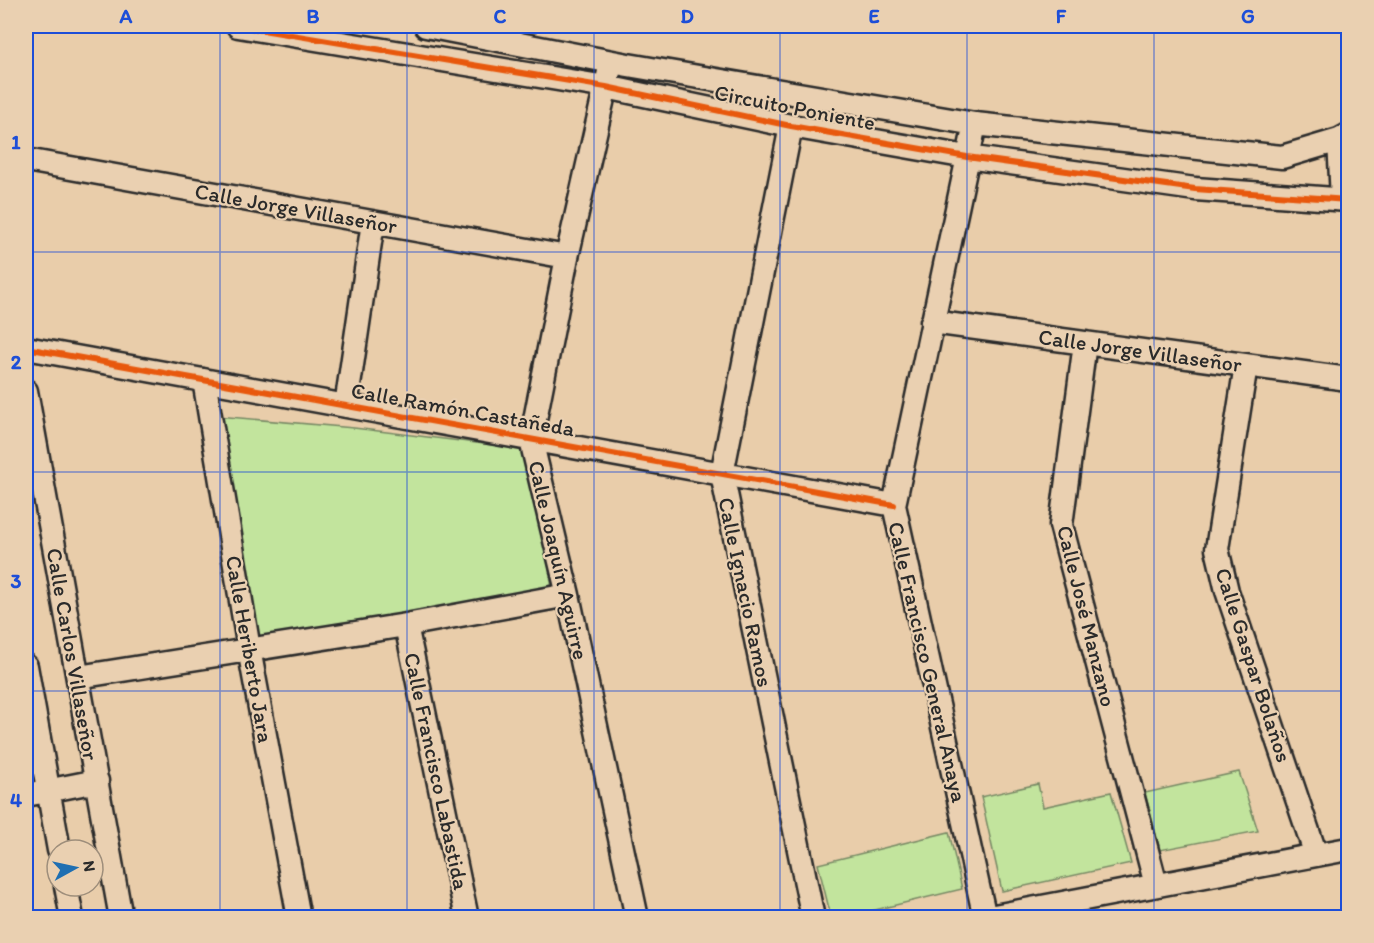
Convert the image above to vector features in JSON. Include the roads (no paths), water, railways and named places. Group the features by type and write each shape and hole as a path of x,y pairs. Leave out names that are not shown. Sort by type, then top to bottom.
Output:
{"street":[{"name":"Circuito Poniente","path":"238,26 606,87 791,126 968,157 1195,189 1345,200"},
{"name":"Circuito Poniente","path":"426,26 611,62 975,124 1282,157 1344,137"},
{"name":"Calle Joaquín Aguirre","path":"611,62 567,257 531,440 568,595 637,918"},
{"name":"Calle Francisco General Anaya","path":"975,124 894,505 985,918"},
{"name":"Calle Ignacio Ramos","path":"791,126 722,474 813,918"},
{"path":"1344,137 1345,200"},
{"name":"Calle Jorge Villaseñor","path":"26,160 567,257"},
{"path":"346,406 373,222"},
{"name":"Calle Jorge Villaseñor","path":"932,322 1348,379"},
{"name":"Calle José Manzano","path":"1086,343 1061,525 1156,885"},
{"name":"Calle Ramón Castañeda","path":"26,348 894,505"},
{"name":"Calle Gaspar Bolaños","path":"1246,365 1218,549 1227,591 1316,855"},
{"name":"Calle Heriberto Jara","path":"204,380 249,649 299,918"},
{"name":"Calle Carlos Villaseñor","path":"26,391 121,918"},
{"path":"78,677 406,625 568,595"},
{"name":"Calle Francisco Labastida","path":"406,625 467,918"},
{"path":"26,666 37,793 54,838"},
{"path":"37,793 97,782"},
{"path":"985,918 1348,849"},
{"path":"68,898 72,918"}]}
